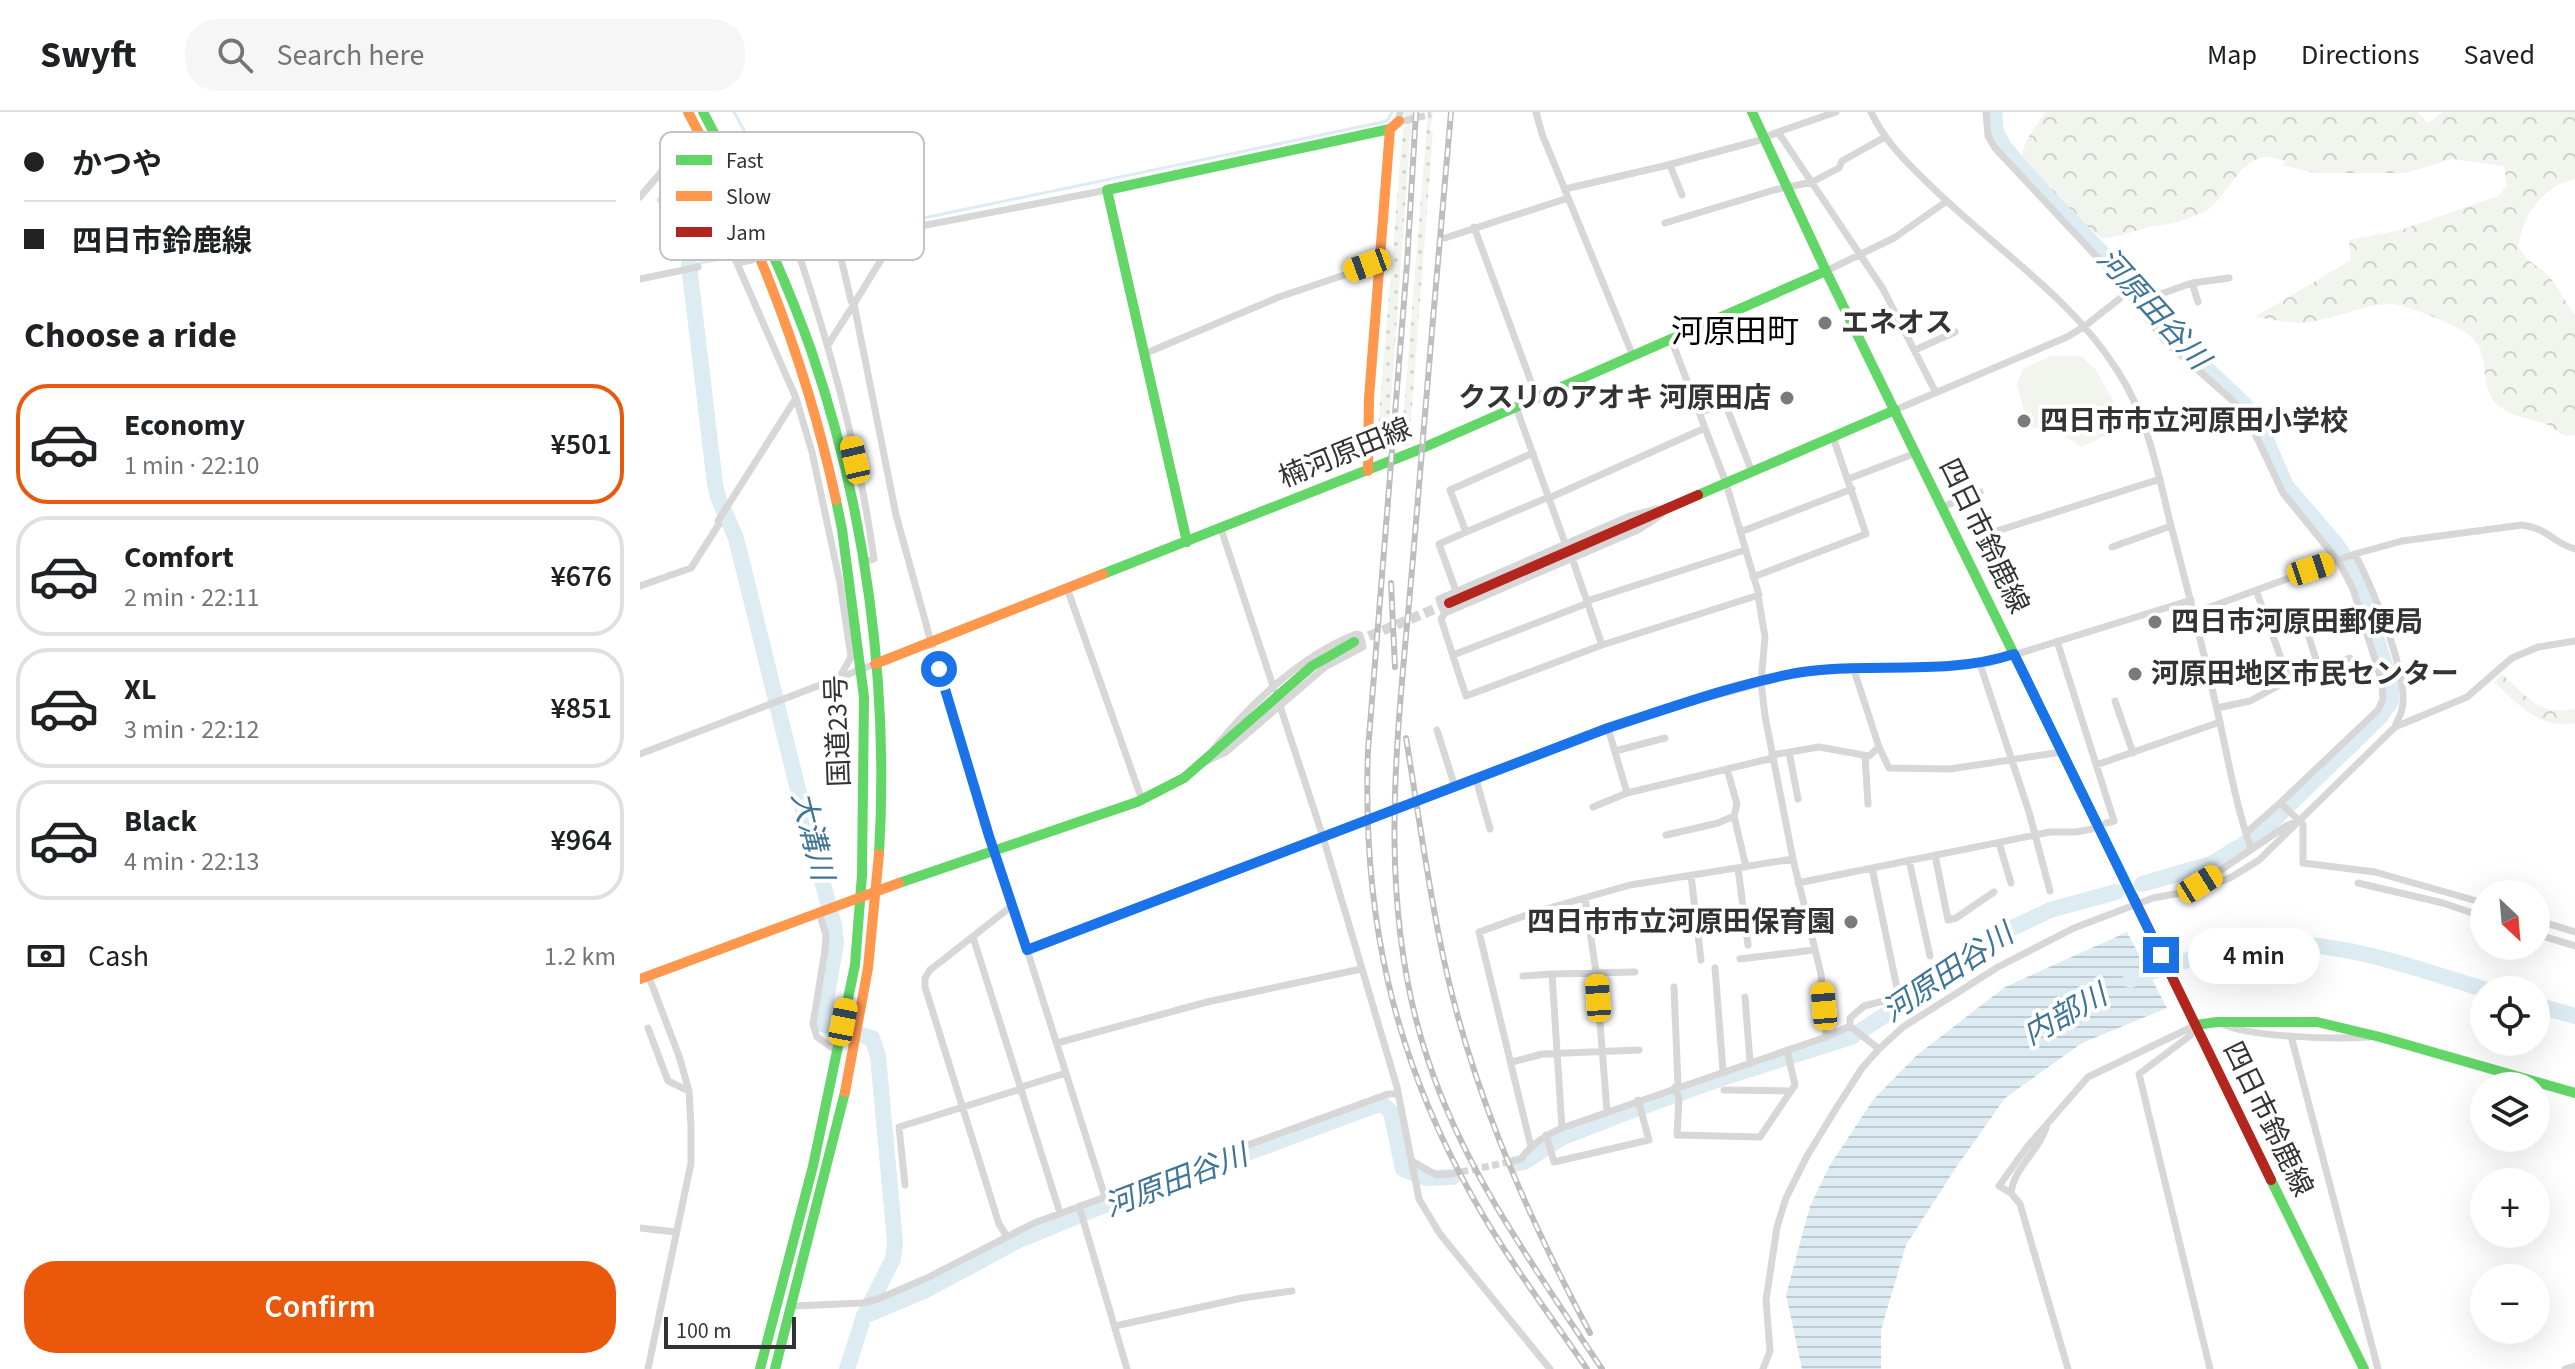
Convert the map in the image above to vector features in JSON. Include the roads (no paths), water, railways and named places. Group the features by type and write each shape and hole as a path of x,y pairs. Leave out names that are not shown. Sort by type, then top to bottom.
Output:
{"main road":[{"name":"国道23号","path":"688,112 698,132"},
{"name":"国道23号","path":"703,112 713,132"},
{"name":"四日市鈴鹿線","path":"1752,112 1826,271 2364,1369"},
{"path":"1187,542 1107,190 1390,129 1402,118"},
{"path":"1368,471 1369,398 1390,129"},
{"name":"国道23号","path":"760,260 810,397 837,503 861,669 866,738 861,897 855,965 813,1166 760,1369"},
{"name":"国道23号","path":"773,260 803,330 838,441 858,529 875,664 881,775 868,968 855,1041 775,1369"},
{"name":"楠河原田線","path":"875,664 1368,471 1826,271"},
{"path":"1447,608 1895,410"},
{"path":"644,978 875,891 1142,800 1184,778 1312,666 1354,642"},
{"path":"2196,1025 2217,1022 2317,1022 2575,1093"}],"street":[{"path":"1536,112 1542,134 1633,356"},
{"path":"1565,189 1670,165 1763,138 1836,112"},
{"path":"1871,112 1885,137 1947,201 2085,326 2134,398 2160,479 2251,847"},
{"path":"1986,112 1988,136 1995,148 2128,292 2166,342 2244,414 2283,493 2340,561 2353,589 2382,682 2383,699 2378,710 2246,834"},
{"path":"1778,132 1883,289 1936,393"},
{"path":"1665,223 1812,182 1885,137"},
{"path":"1670,165 1682,195"},
{"path":"640,197 660,175"},
{"path":"924,227 1107,190"},
{"path":"1445,238 1568,198"},
{"path":"1826,271 1894,238 1947,201"},
{"path":"1474,227 1537,398"},
{"path":"752,260 736,262 796,398 812,452 840,583 851,657 839,678"},
{"path":"800,260 828,345 861,488 874,559 862,562"},
{"path":"841,260 854,304 896,515 931,642 994,851 1105,1197"},
{"path":"828,345 881,260"},
{"path":"1144,354 1279,297 1380,263"},
{"path":"640,279 696,267"},
{"path":"2152,297 2192,283 2229,278"},
{"path":"2192,283 2198,302"},
{"path":"1895,410 2067,337 2128,292"},
{"path":"1915,350 1955,332"},
{"path":"1671,339 1726,483 1758,595 1765,637 1761,682 1793,859 1821,974 1826,1037"},
{"path":"640,586 691,568 796,398"},
{"path":"1699,413 1725,403 1752,472"},
{"path":"1516,407 1565,543"},
{"path":"1456,591 1439,544 1705,428"},
{"path":"1753,577 1866,534 1833,437"},
{"path":"1466,532 1450,490 1533,453"},
{"path":"1848,479 1916,453"},
{"path":"1997,531 2160,479"},
{"path":"1740,532 1852,489"},
{"path":"1942,507 1980,492"},
{"path":"1447,608 1439,599 1630,516 1674,507"},
{"path":"1674,507 1638,530 1447,608 1441,619 1466,696 1602,645 1758,595"},
{"path":"2194,613 2353,554 2402,541 2522,525 2539,527 2561,545 2575,549"},
{"path":"2112,547 2171,526"},
{"path":"1221,529 1274,689"},
{"path":"1453,655 1588,602 1745,550"},
{"path":"2353,554 2371,584 2403,686 2403,709 2395,727"},
{"path":"1572,558 1602,645"},
{"path":"1067,588 1142,800"},
{"path":"2256,590 2289,680"},
{"path":"1027,950 1608,728 1798,673 1980,664 2191,600"},
{"path":"2301,612 2319,669"},
{"path":"1360,635 1363,647 1325,667 1226,752 1203,763 1228,730 1300,666 1333,644 1360,635"},
{"path":"2057,641 2114,821 2106,823"},
{"path":"1763,1369 1770,1351 1766,1300 1777,1227 1786,1198 1807,1156 1862,1068 1903,1027 1998,967 2074,928 2230,878 2257,862 2395,727 2467,697 2512,658 2538,647 2575,641"},
{"path":"2217,708 2250,701 2289,680 2350,658"},
{"path":"640,754 875,664"},
{"path":"1980,664 2036,835 2050,891"},
{"path":"1854,670 1889,768 1950,769 2013,762 2062,752"},
{"path":"2115,701 2133,753"},
{"path":"1280,706 1323,837 1397,1094 1419,1199 1440,1234 1550,1369"},
{"path":"2096,765 2220,722"},
{"path":"1608,728 1627,793"},
{"path":"1437,730 1455,787"},
{"path":"1615,751 1665,738"},
{"path":"1593,807 1627,793 1789,752 1819,747 1869,756 1879,747"},
{"path":"1789,752 1798,799"},
{"path":"1865,756 1868,804"},
{"path":"1727,769 1737,804 1734,816 1748,945"},
{"path":"1476,779 1490,829"},
{"path":"2280,804 2303,824 2303,863 2375,872 2470,899"},
{"path":"1666,835 1718,823 1734,816"},
{"path":"2197,890 2200,884 2251,847 2297,821"},
{"path":"1798,883 2036,835 2092,829"},
{"path":"1999,843 2011,883"},
{"path":"1935,855 1948,920 1956,918 1994,892"},
{"path":"1531,1147 1479,932 1630,885 1635,887 1793,859"},
{"path":"1909,860 1930,956"},
{"path":"1872,868 1898,992 1864,1006 1850,1018 1853,1028 1879,1049"},
{"path":"1691,875 1701,960"},
{"path":"2358,883 2470,912"},
{"path":"1585,898 1596,972 1607,1111"},
{"path":"1006,1235 999,1224 925,987 925,978 930,970 1013,905"},
{"path":"821,911 826,935 825,950 813,1024 817,1037 837,1052"},
{"path":"2550,924 2575,932"},
{"path":"973,937 1060,1213"},
{"path":"2550,938 2575,946"},
{"path":"1740,959 1814,950"},
{"path":"1715,968 1723,1071"},
{"path":"1057,1043 1207,1002 1361,969"},
{"path":"1523,976 1635,972"},
{"path":"1552,974 1562,1128"},
{"path":"644,978 679,1056 689,1091 691,1163 648,1369"},
{"path":"1674,987 1677,1135 1760,1137 1795,1085 1788,1052"},
{"path":"1745,997 1750,1062"},
{"path":"2217,1022 2229,1028 2291,1036 2380,1037"},
{"path":"2068,1369 2020,1204 2011,1193 1999,1186 2027,1147 2088,1077 2196,1025"},
{"path":"2196,1025 2191,1035 2139,1074 2210,1369"},
{"path":"648,1028 668,1081 689,1091"},
{"path":"1514,1161 1521,1159 1531,1147 1548,1141 1562,1128 1607,1111 1640,1105 1723,1071 1853,1028"},
{"path":"2291,1036 2378,1369"},
{"path":"1512,1062 1557,1052 1639,1050"},
{"path":"905,1185 899,1127 1066,1073"},
{"path":"1724,1090 1791,1091"},
{"path":"791,1307 863,1303 878,1299 927,1278 1006,1235 1060,1213 1081,1212 1105,1197 1388,1094 1397,1094"},
{"path":"1548,1141 1554,1162 1649,1140 1640,1105"},
{"path":"2011,1193 2017,1171 2043,1137 2047,1126"},
{"path":"1412,1164 1436,1175 1451,1174"},
{"path":"1081,1212 1127,1369"},
{"path":"640,1228 676,1232"},
{"path":"1115,1326 1242,1298 1292,1291"},
{"path":"2565,1369 2575,1366"}],"water":[{"path":"2127,932 2167,1008 2082,1043 2005,1098 1906,1245 1881,1330 1881,1369 1802,1369 1786,1295 1810,1206 1830,1165 1873,1100 1917,1055 2005,987"}],"waterway":[{"path":"734,112 745,132"},
{"path":"924,218 1383,122 1392,112"},
{"name":"河原田谷川","path":"1994,112 1996,132 2004,147 2137,289 2182,345 2246,406 2261,428 2286,486 2336,544 2355,573 2391,683 2391,701 2380,717 2257,836 2211,864 2142,884"},
{"path":"660,196 660,204"},
{"path":"688,260 689,265 717,260"},
{"name":"大溝川","path":"689,265 715,484 736,538 834,925 836,943 822,1024 872,1038 878,1056 895,1242 893,1259 864,1316 847,1369"},
{"name":"河原田谷川","path":"1514,1164 1524,1162 1561,1138 1622,1114 1851,1037 1893,1010 1935,974 2006,931 2050,910 2116,892"},
{"name":"内部川","path":"2130,980 2206,955 2245,947 2284,944 2361,953 2470,985"},
{"name":"内部川","path":"2550,1009 2575,1016"},
{"name":"河原田谷川","path":"864,1316 926,1290 1019,1240 1092,1210 1382,1104 1391,1112 1403,1169 1426,1178 1453,1177"}],"tunnel":[{"path":"1408,120 1431,114"},
{"path":"1355,642 1449,603"},
{"path":"1451,1174 1514,1161"}],"railway":[{"path":"1416,112 1407,264 1368,750 1367,810 1377,925 1402,1035 1444,1142 1498,1240 1587,1369"},
{"path":"1451,112 1397,748 1395,874 1400,937 1411,999 1443,1102 1504,1220 1602,1369"},
{"path":"1391,583 1395,667"},
{"path":"1406,738 1439,936 1465,1040 1481,1091 1520,1190 1590,1333"}],"place":[{"name":"エネオス","path":"1825,323"},
{"name":"クスリのアオキ 河原田店","path":"1787,398"},
{"name":"四日市市立河原田小学校","path":"2024,421"},
{"name":"四日市河原田郵便局","path":"2155,622"},
{"name":"河原田地区市民センター","path":"2135,674"},
{"name":"四日市市立河原田保育園","path":"1851,922"}],"district":[{"name":"河原田町","path":"1735,332"}]}
